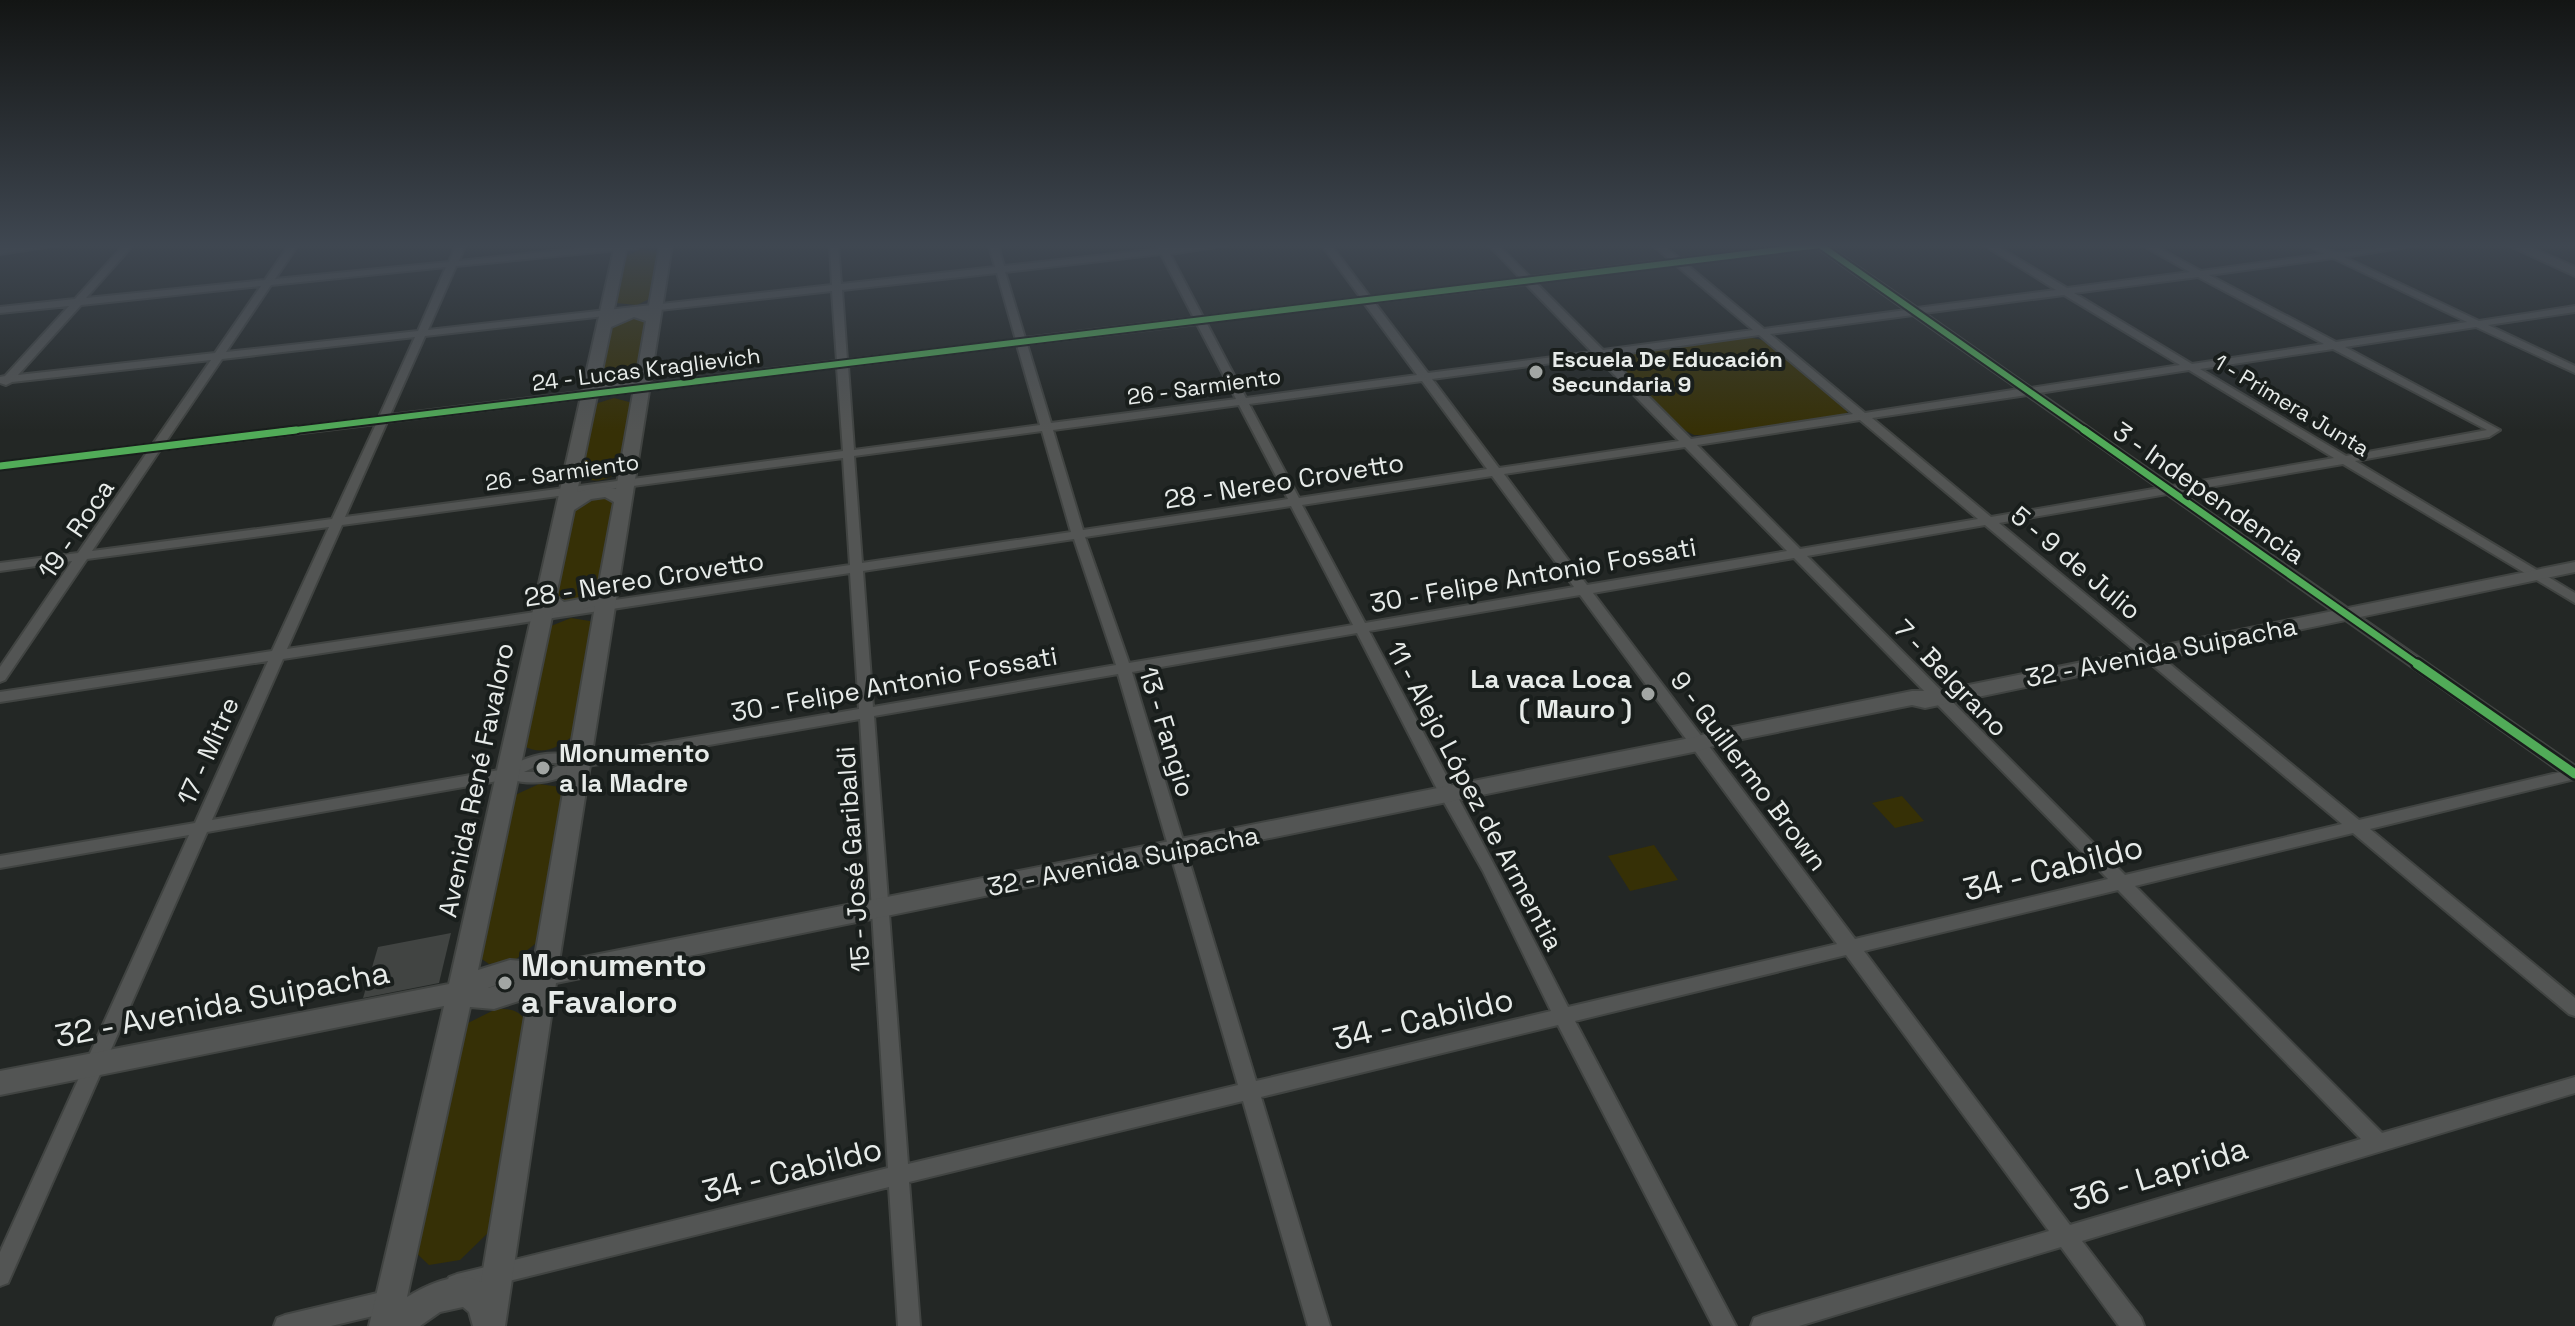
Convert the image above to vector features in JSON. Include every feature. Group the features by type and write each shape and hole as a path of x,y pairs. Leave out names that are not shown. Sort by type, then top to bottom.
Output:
{"main road":[{"name":"Avenida René Favaloro","path":"385,1326 394,1313 458,993 509,774 542,606 609,307"},
{"path":"489,1326 578,762 655,307"},
{"path":"605,319 631,313 654,314"},
{"path":"590,388 616,389 643,382"},
{"path":"565,501 596,491 625,492"},
{"name":"32 - Avenida Suipacha","path":"0,1083 458,993 479,1000 499,999 525,989 546,975 1698,744 1724,744 1848,720 1935,697 2575,567"},
{"path":"542,606 574,607 608,597"},
{"path":"394,1313 443,1294 467,1291 482,1302 489,1326"}],"street":[{"path":"0,310 30,307"},
{"path":"0,389 4,379 73,307"},
{"name":"19 - Roca","path":"0,677 252,307"},
{"name":"17 - Mitre","path":"0,1276 433,307"},
{"path":"654,314 704,307"},
{"name":"15 - José Garibaldi","path":"838,307 909,1326"},
{"name":"13 - Fangio","path":"1011,307 1078,534 1124,669 1319,1326"},
{"name":"11 - Alejo López de Armentia","path":"1193,307 1448,795 1491,871 1725,1326"},
{"name":"24 - Lucas Kraglievich","path":"643,382 842,364 1310,307"},
{"name":"9 - Guillermo Brown","path":"1372,307 2133,1326"},
{"name":"7 - Belgrano","path":"1555,307 1935,697 2377,1142"},
{"name":"5 - 9 de Julio","path":"1730,307 2575,1009"},
{"name":"3 - Independencia","path":"1911,307 2575,774"},
{"name":"26 - Sarmiento","path":"625,492 848,453 1953,307"},
{"name":"1 - Primera Junta","path":"2090,307 2575,599"},
{"path":"2262,307 2334,345"},
{"path":"2442,307 2575,370"},
{"name":"28 - Nereo Crovetto","path":"608,597 856,568 2575,309"},
{"path":"4,379 605,319"},
{"name":"30 - Felipe Antonio Fossati","path":"509,774 546,757 564,757 578,762 866,714 2344,460 2489,434 2494,430 2334,345"},
{"name":"24 - Lucas Kraglievich","path":"0,466 382,419 590,388"},
{"name":"26 - Sarmiento","path":"0,567 336,522 565,501"},
{"name":"28 - Nereo Crovetto","path":"0,697 276,657 542,606"},
{"path":"0,862 509,774"},
{"name":"34 - Cabildo","path":"285,1326 394,1313 498,1274 2575,774"},
{"name":"36 - Laprida","path":"1762,1326 2575,1085"}],"shaded area":[{"path":"629,317 646,321 636,377 613,385 599,382 611,325"},
{"path":"1747,337 1767,341 1848,412 1839,417 1694,435 1680,428 1614,361 1620,353"},
{"path":"614,398 633,403 621,471 601,480 580,477 594,408 598,403"},
{"path":"594,498 611,499 614,503 599,588 577,600 559,599 553,596 571,509"},
{"path":"571,618 590,621 594,626 575,734 550,749 529,749 522,745 545,633 551,626"},
{"path":"539,784 560,787 565,794 540,940 515,960 489,964 476,955 508,804 515,795"},
{"path":"1902,796 1924,821 1895,828 1872,803"},
{"path":"1654,845 1678,880 1630,891 1608,856"},
{"path":"496,1009 514,1011 527,1023 491,1230 460,1260 429,1265 414,1251 460,1037 468,1023"}],"building":[{"path":"451,933 439,983 363,998 378,947"}],"cycle path":[{"path":"0,466 1310,307"},
{"path":"1908,307 2575,774"}],"place":[{"name":"Escuela De Educación Secundaria 9","path":"1536,372"},
{"name":"La vaca Loca ( Mauro )","path":"1648,694"},
{"name":"Monumento a la Madre","path":"543,768"},
{"name":"Monumento a Favaloro","path":"505,983"}]}
